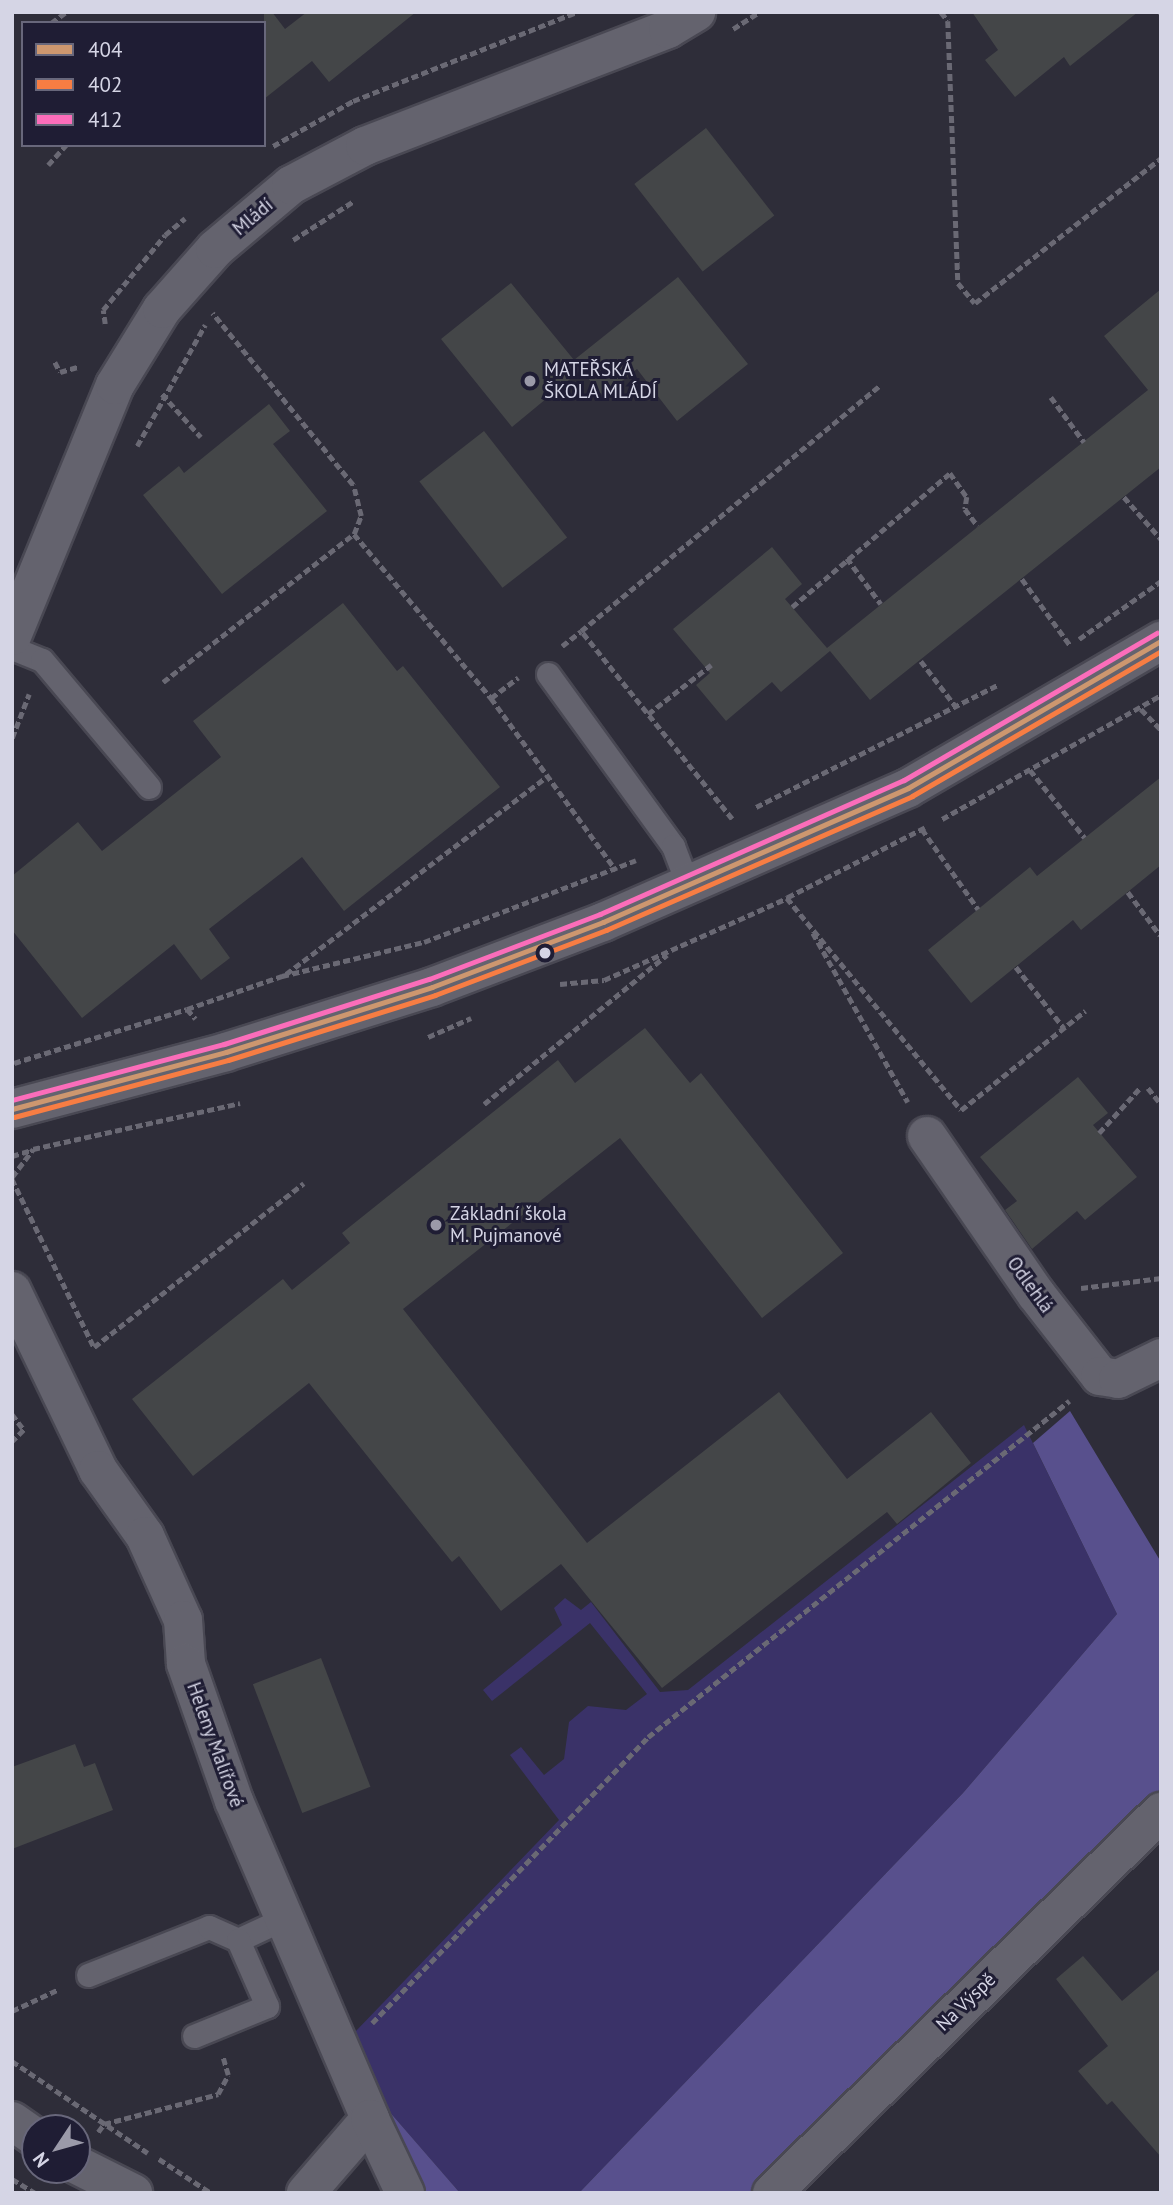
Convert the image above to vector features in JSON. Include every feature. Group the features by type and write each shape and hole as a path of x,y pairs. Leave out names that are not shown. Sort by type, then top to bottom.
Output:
{"street":[{"name":"Mládí","path":"14,632 128,364 162,309 215,248 291,185 365,146 668,29 712,22"},
{"path":"12,1109 226,1052 432,987 636,907 908,789 1161,641"},
{"name":"Odlehlá","path":"927,1136 1035,1294 1100,1376"},
{"name":"Heleny Malířové","path":"12,1291 98,1471 145,1536 183,1620 186,1664 234,1801 370,2119"},
{"path":"1100,1376 1118,1379 1161,1358"},
{"name":"Na Výspě","path":"772,2193 1161,1812"},
{"path":"306,2193 370,2119 405,2193"},
{"path":"91,2159 133,2193"}],"lane":[{"path":"14,632 42,660 149,788"},
{"path":"550,664 673,846 688,885"},
{"path":"239,1940 283,1919"},
{"path":"88,1975 209,1927 239,1940 267,2006 203,2032"}],"path":[{"path":"712,22 759,12"},
{"path":"941,12 948,21 958,283 975,303 1161,158"},
{"path":"48,165 64,147"},
{"path":"282,248 360,197"},
{"path":"132,455 163,395 216,307"},
{"path":"163,682 354,534 361,516 353,485 212,313"},
{"path":"128,364 163,395 201,437"},
{"path":"550,664 581,631 881,385"},
{"path":"1051,397 1084,442"},
{"path":"792,607 950,473 967,497 965,509 978,526"},
{"path":"1124,497 1161,539"},
{"path":"354,534 491,698 615,868 636,907 656,958"},
{"path":"847,558 881,604"},
{"path":"1022,579 1070,645"},
{"path":"1058,652 1161,580"},
{"path":"581,631 732,819"},
{"path":"12,738 42,660"},
{"path":"921,661 957,708"},
{"path":"648,714 711,665"},
{"path":"491,698 521,676"},
{"path":"187,1009 282,976 424,942 673,846 957,708 1002,683"},
{"path":"548,985 604,980 787,898 1030,771 1161,695"},
{"path":"1141,709 1161,730"},
{"path":"1030,771 1085,838"},
{"path":"282,976 548,776"},
{"path":"922,829 978,909"},
{"path":"1128,892 1160,934"},
{"path":"787,898 961,1110"},
{"path":"807,922 927,1136 1085,1011"},
{"path":"484,1104 673,950"},
{"path":"1016,967 1064,1028"},
{"path":"428,1037 476,1016"},
{"path":"1099,1133 1140,1088"},
{"path":"1148,1088 1161,1104"},
{"path":"12,1156 240,1103"},
{"path":"33,1149 12,1178 94,1347 304,1183"},
{"path":"1035,1294 1161,1278"},
{"path":"342,2053 648,1737 1100,1376"},
{"path":"12,1414 24,1430 12,1442"},
{"path":"12,2011 88,1975"},
{"path":"91,2143 104,2124 218,2094 228,2075 203,2032"},
{"path":"12,2061 211,2193"},
{"path":"12,2179 34,2193"}],"shaded area":[{"path":"1070,1411 1161,1562 1161,1812 772,2193 579,2193 963,1793 1117,1614 1033,1443"},
{"path":"1024,1425 1117,1614 963,1793 579,2193 460,2193 388,2110 355,2032 559,1820 510,1755 521,1747 544,1775 564,1759 569,1722 588,1706 626,1710 647,1694 590,1623 492,1701 483,1690 562,1625 554,1608 565,1598 581,1610 591,1602 660,1692 688,1690"},
{"path":"388,2110 460,2193 421,2193"}],"building":[{"path":"264,12 272,12 285,29 307,12 416,12 329,82 312,61 266,97"},
{"path":"972,12 1138,12 1070,66 1064,57 1015,97 985,60 998,50"},
{"path":"706,128 774,215 703,271 634,184"},
{"path":"678,277 748,364 677,421 637,369 603,396 581,370 512,427 441,339 511,283 574,360"},
{"path":"1161,289 1161,467 870,700 830,651 781,692 772,682 726,721 696,685 710,673 673,629 772,547 802,584 785,599 827,648 1148,390 1104,336"},
{"path":"269,404 290,431 273,444 327,511 222,594 143,495 179,466 184,473"},
{"path":"484,431 567,537 502,588 419,481"},
{"path":"343,603 397,671 403,666 500,787 344,911 302,857 209,929 230,958 201,980 174,944 82,1018 12,930 12,876 78,822 102,851 221,757 193,721"},
{"path":"1161,777 1161,865 1081,930 1073,920 971,1003 928,950 1030,867 1037,876"},
{"path":"645,1028 690,1083 701,1073 843,1253 762,1318 620,1138 403,1309 587,1543 779,1392 847,1479 931,1412 971,1463 897,1524 887,1512 662,1688 561,1564 501,1611 459,1556 452,1562 309,1383 193,1476 132,1399 283,1279 292,1290 350,1243 342,1233 558,1060 575,1083"},
{"path":"1078,1077 1108,1113 1093,1125 1137,1177 1085,1220 1077,1211 1032,1249 1005,1210 1017,1201 980,1157"},
{"path":"321,1658 370,1787 302,1813 253,1684"},
{"path":"75,1744 84,1767 95,1763 113,1810 12,1849 12,1767"},
{"path":"1083,1956 1122,2001 1161,1968 1161,2157 1112,2101 1107,2105 1078,2071 1108,2046 1056,1979"}],"transit line":[{"name":"412","path":"12,1100 224,1044 429,979 600,914 904,780 1157,633"},
{"name":"404","path":"12,1109 226,1052 432,987 603,922 908,788 1161,641"},
{"name":"402","path":"14,1117 228,1060 435,995 606,930 912,796 1161,651"}],"place":[{"name":"MATEŘSKÁ ŠKOLA MLÁDÍ","path":"530,381"},
{"name":"Základní škola M. Pujmanové","path":"436,1225"}]}
